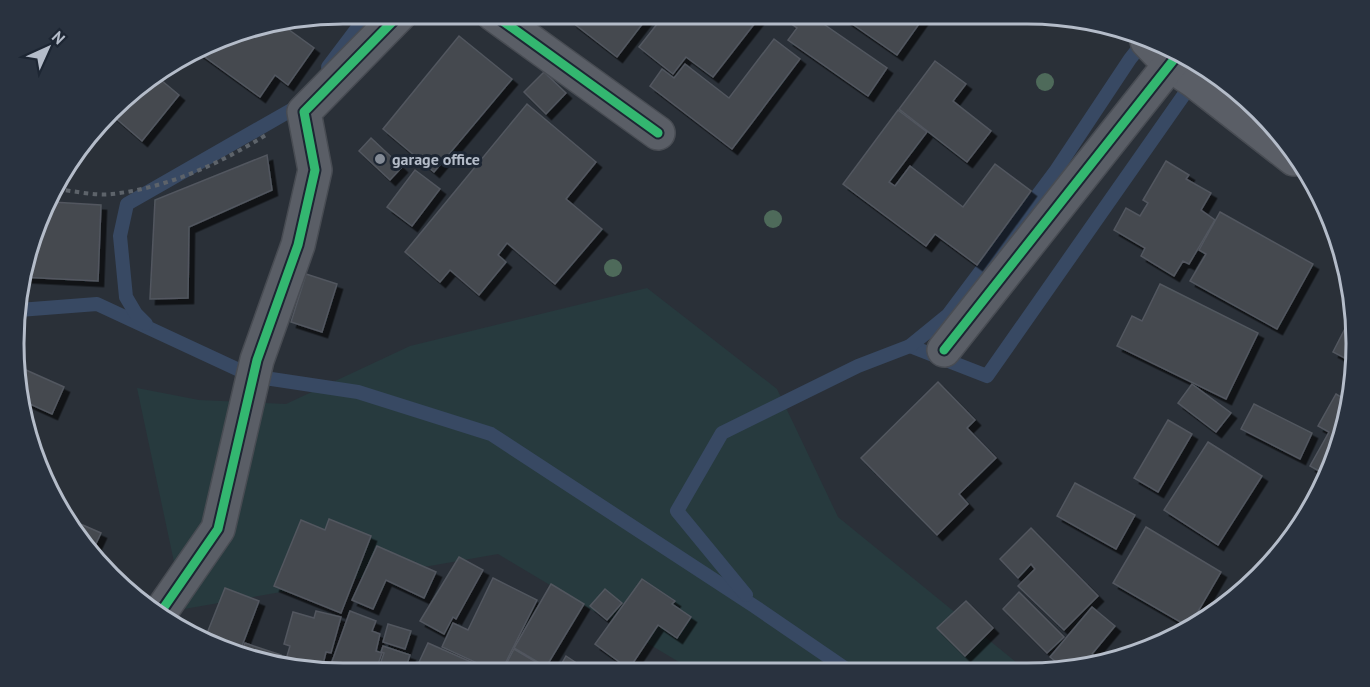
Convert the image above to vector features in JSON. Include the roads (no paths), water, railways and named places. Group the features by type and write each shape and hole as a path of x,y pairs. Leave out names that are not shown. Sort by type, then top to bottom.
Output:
{"street":[{"path":"164,607 218,530 246,399 257,360 298,245 315,170 304,112 390,24"},
{"path":"507,24 658,133"},
{"path":"944,350 1173,60"},
{"path":"1176,62 1194,81 1278,146"}],"waterway":[{"path":"328,67 360,24"},
{"path":"746,595 677,511 722,433 858,366 910,346 948,315 1055,172 1141,45"},
{"path":"910,346 987,376 1195,79"},
{"path":"146,324 136,314 126,297 120,236 127,204 302,102"},
{"path":"26,309 97,304 252,376 358,392 491,434 837,663"}],"place":[{"name":"garage office","path":"380,159"}]}
